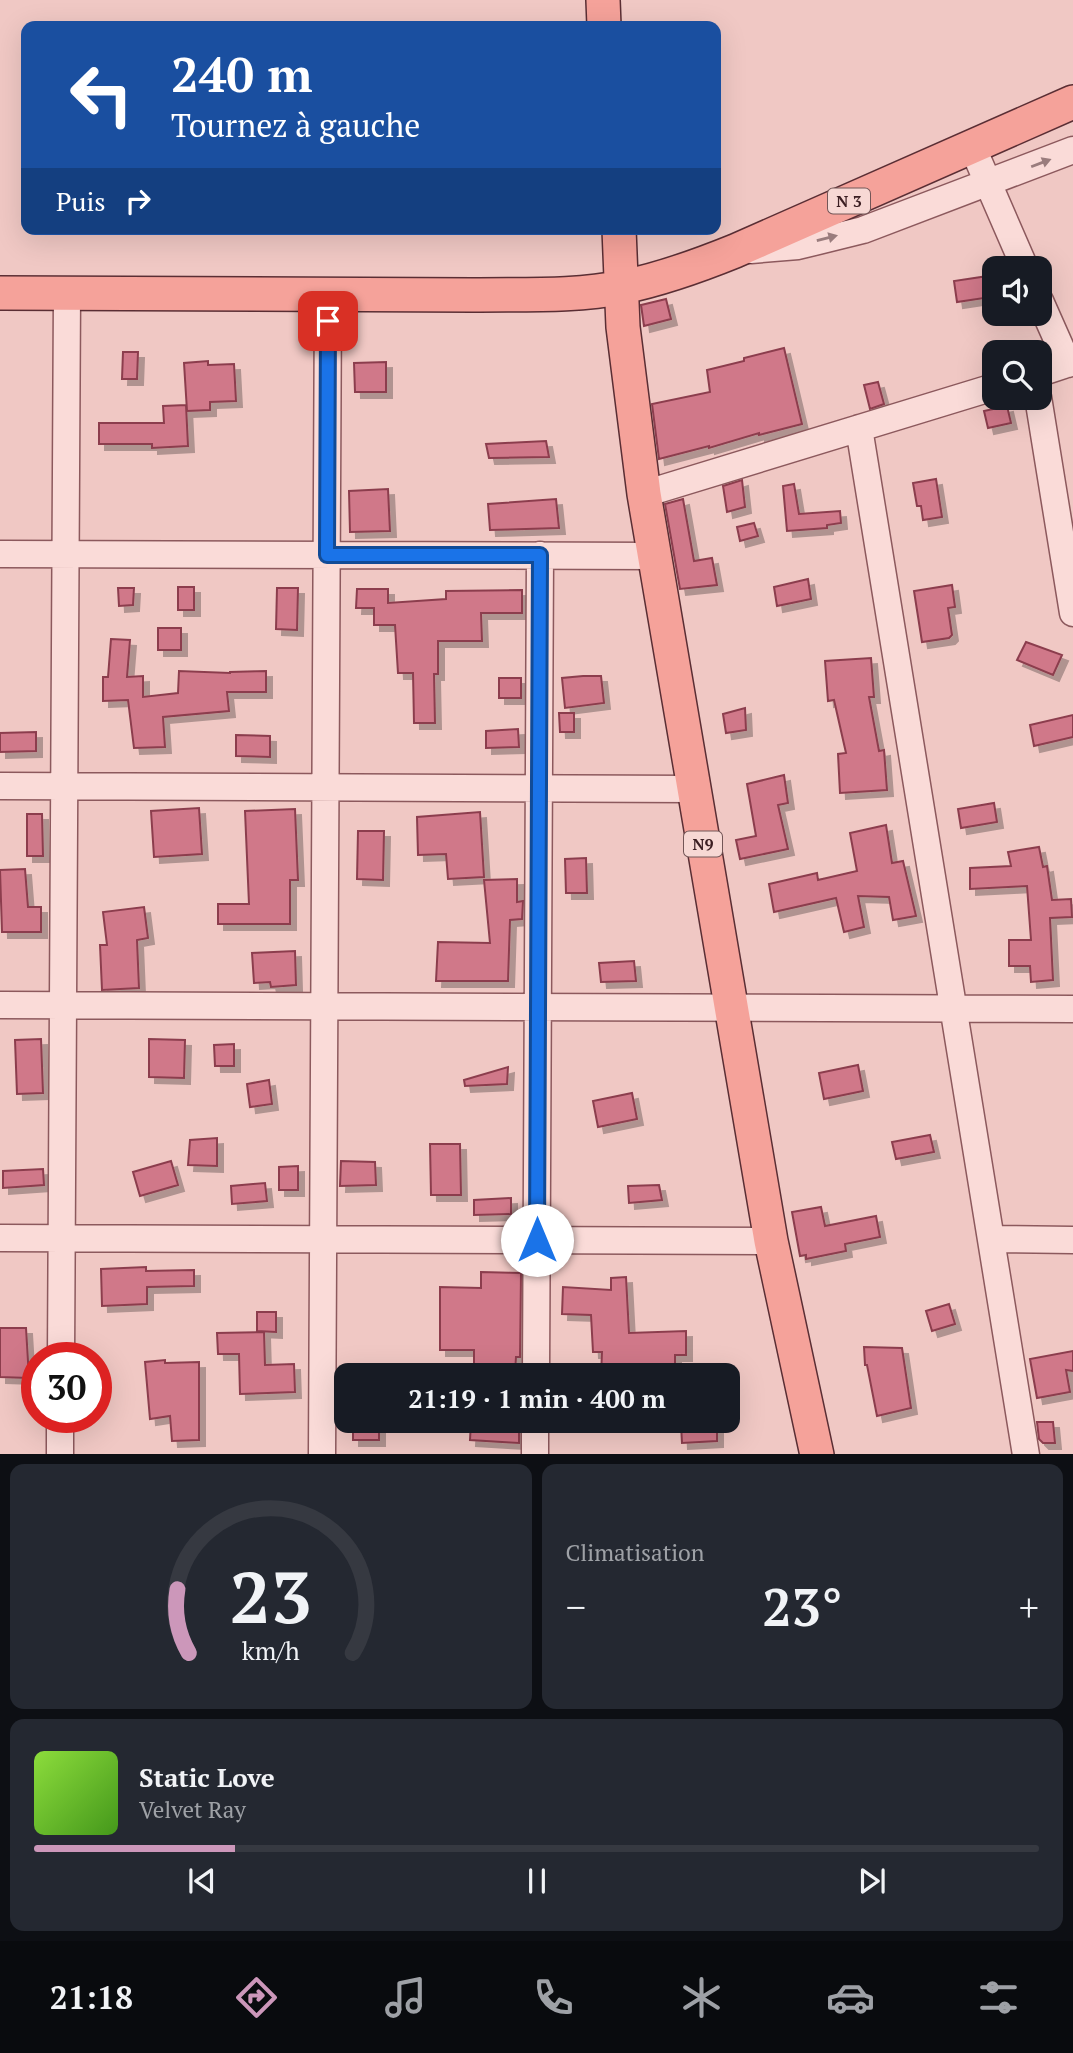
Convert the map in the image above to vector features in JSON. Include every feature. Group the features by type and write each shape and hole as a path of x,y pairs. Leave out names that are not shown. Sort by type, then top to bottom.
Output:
{"main road":[{"path":"603,0 604,21"},
{"name":"N 3","path":"0,293 538,294 621,287 687,271 1073,102"},
{"name":"N9","path":"619,235 623,327 644,494 771,1241 817,1454"}],"street":[{"path":"972,146 1020,256"},
{"path":"735,251 798,246 863,230 1073,150"},
{"path":"61,1342 67,294"},
{"path":"321,1454 328,295"},
{"path":"1052,326 1070,363 1052,369"},
{"path":"644,494 982,391"},
{"path":"1041,410 1065,509 1073,613"},
{"path":"859,428 1026,1454"},
{"path":"0,554 656,556"},
{"path":"536,1363 540,555"},
{"path":"0,786 693,789"},
{"path":"0,1005 1073,1009"},
{"path":"0,1238 771,1241"},
{"path":"990,1239 1073,1240"},
{"path":"60,1433 60,1454"},
{"path":"535,1454 536,1433"}],"building":[{"path":"982,277 982,298 957,302 954,281"},
{"path":"666,299 671,319 644,326 641,305"},
{"path":"784,348 802,424 659,459 652,404 710,392 707,370"},
{"path":"123,352 138,352 137,379 122,379"},
{"path":"208,361 208,365 234,364 236,401 210,402 210,410 187,411 184,363"},
{"path":"386,362 386,392 355,392 354,363"},
{"path":"878,382 884,404 870,409 864,385"},
{"path":"186,405 188,446 152,448 152,444 99,444 99,423 164,423 163,406"},
{"path":"1008,410 1011,423 988,428 984,411"},
{"path":"546,441 549,457 489,458 486,444"},
{"path":"936,479 942,517 923,520 921,506 917,506 913,483"},
{"path":"742,480 745,507 727,512 723,486"},
{"path":"794,484 799,514 840,511 841,523 827,525 827,528 787,531 783,486"},
{"path":"388,489 390,531 350,532 349,491"},
{"path":"556,499 559,528 490,530 488,504"},
{"path":"683,499 694,561 712,558 717,585 680,589 665,504"},
{"path":"754,523 758,536 740,541 737,527"},
{"path":"808,579 811,599 777,606 774,587"},
{"path":"952,585 955,607 948,608 952,635 949,638 922,642 914,591"},
{"path":"178,587 194,587 194,610 178,610"},
{"path":"118,588 134,588 133,605 119,606"},
{"path":"277,588 298,588 297,630 276,629"},
{"path":"357,589 388,589 388,603 446,599 446,591 522,590 522,613 481,613 482,641 438,641 438,674 434,674 435,723 414,723 413,673 398,673 395,625 374,625 374,608 356,608"},
{"path":"158,628 181,628 181,650 158,650"},
{"path":"111,639 130,640 127,677 143,676 143,697 178,693 179,671 266,671 266,692 227,692 229,711 163,717 165,747 134,748 128,700 103,701 103,677 108,677"},
{"path":"1026,642 1062,655 1053,675 1017,660"},
{"path":"871,658 874,697 869,697 879,751 884,750 887,790 840,793 838,754 846,753 834,700 828,701 825,661"},
{"path":"601,676 604,703 565,708 562,678"},
{"path":"499,678 521,678 521,698 499,698"},
{"path":"745,708 746,730 726,733 723,714"},
{"path":"559,713 574,713 574,732 560,732"},
{"path":"1073,715 1073,737 1034,746 1030,725"},
{"path":"518,729 519,747 486,748 486,731"},
{"path":"36,732 36,751 0,752 0,733"},
{"path":"236,735 270,736 270,757 236,756"},
{"path":"784,775 788,803 778,805 788,849 740,859 736,840 756,836 747,784"},
{"path":"994,803 997,822 961,828 958,809"},
{"path":"199,808 202,854 154,857 151,811"},
{"path":"295,809 298,880 290,880 290,924 218,924 218,904 249,904 245,811"},
{"path":"480,812 484,877 448,879 446,854 418,855 417,817"},
{"path":"27,814 42,814 43,856 27,856"},
{"path":"886,825 892,863 903,861 916,916 893,920 889,897 858,896 864,927 844,932 836,898 774,912 769,884 817,873 818,880 857,871 850,833"},
{"path":"358,831 384,831 383,880 357,879"},
{"path":"1039,847 1043,867 1047,866 1052,900 1071,899 1072,917 1050,918 1053,980 1031,982 1030,966 1009,966 1009,940 1031,940 1027,886 970,889 970,868 1011,866 1008,852"},
{"path":"586,858 587,893 566,893 565,859"},
{"path":"25,869 28,907 41,907 41,932 2,932 0,870"},
{"path":"517,879 517,902 523,901 522,919 510,920 508,981 436,981 438,942 490,943 484,880"},
{"path":"144,907 148,938 137,940 139,988 102,990 100,945 107,945 103,912"},
{"path":"295,951 296,985 271,987 270,982 254,983 252,953"},
{"path":"634,961 636,981 601,982 599,963"},
{"path":"41,1039 43,1093 17,1094 15,1040"},
{"path":"149,1039 185,1040 184,1078 149,1077"},
{"path":"234,1044 234,1066 215,1066 214,1045"},
{"path":"858,1065 863,1091 824,1099 819,1073"},
{"path":"508,1067 507,1084 465,1086 464,1080"},
{"path":"269,1080 272,1104 250,1107 247,1084"},
{"path":"632,1093 637,1119 598,1127 593,1101"},
{"path":"930,1135 934,1152 896,1159 892,1142"},
{"path":"217,1138 217,1166 188,1165 190,1140"},
{"path":"430,1144 460,1144 461,1195 431,1195"},
{"path":"171,1161 178,1185 140,1196 133,1172"},
{"path":"341,1161 375,1162 376,1185 340,1186"},
{"path":"298,1166 298,1190 279,1190 279,1167"},
{"path":"43,1169 44,1185 3,1188 3,1171"},
{"path":"265,1183 267,1201 232,1204 231,1186"},
{"path":"659,1185 662,1200 629,1203 628,1186"},
{"path":"511,1198 511,1214 474,1215 474,1200"},
{"path":"821,1207 825,1226 876,1216 880,1237 845,1244 846,1251 806,1259 806,1255 800,1256 792,1212"},
{"path":"146,1267 146,1271 194,1270 194,1286 147,1287 147,1304 102,1306 101,1269"},
{"path":"481,1272 521,1273 520,1357 516,1357 516,1363 474,1363 474,1350 440,1350 440,1287 481,1288"},
{"path":"626,1277 629,1333 686,1331 686,1355 675,1355 675,1363 602,1363 602,1352 593,1352 591,1315 562,1314 563,1287 611,1290 611,1278"},
{"path":"949,1304 955,1324 932,1331 926,1311"},
{"path":"257,1312 276,1312 276,1332 257,1331"},
{"path":"0,1328 26,1328 27,1342 21,1342 21,1378 0,1377"},
{"path":"264,1332 265,1365 294,1364 295,1392 240,1394 239,1354 218,1354 217,1333"},
{"path":"864,1347 902,1348 911,1408 877,1416 865,1365"},
{"path":"1073,1351 1073,1371 1066,1370 1070,1392 1037,1398 1030,1359"},
{"path":"165,1360 165,1363 199,1362 199,1440 172,1441 170,1416 150,1419 145,1362"},
{"path":"1037,1422 1053,1422 1055,1443 1043,1443 1039,1439"},
{"path":"353,1433 379,1433 379,1440 353,1440"},
{"path":"470,1433 519,1433 519,1443 470,1440"},
{"path":"681,1433 717,1433 717,1441 682,1443"}],"route":[{"path":"328,321 327,555 540,555 537,1240"}]}
